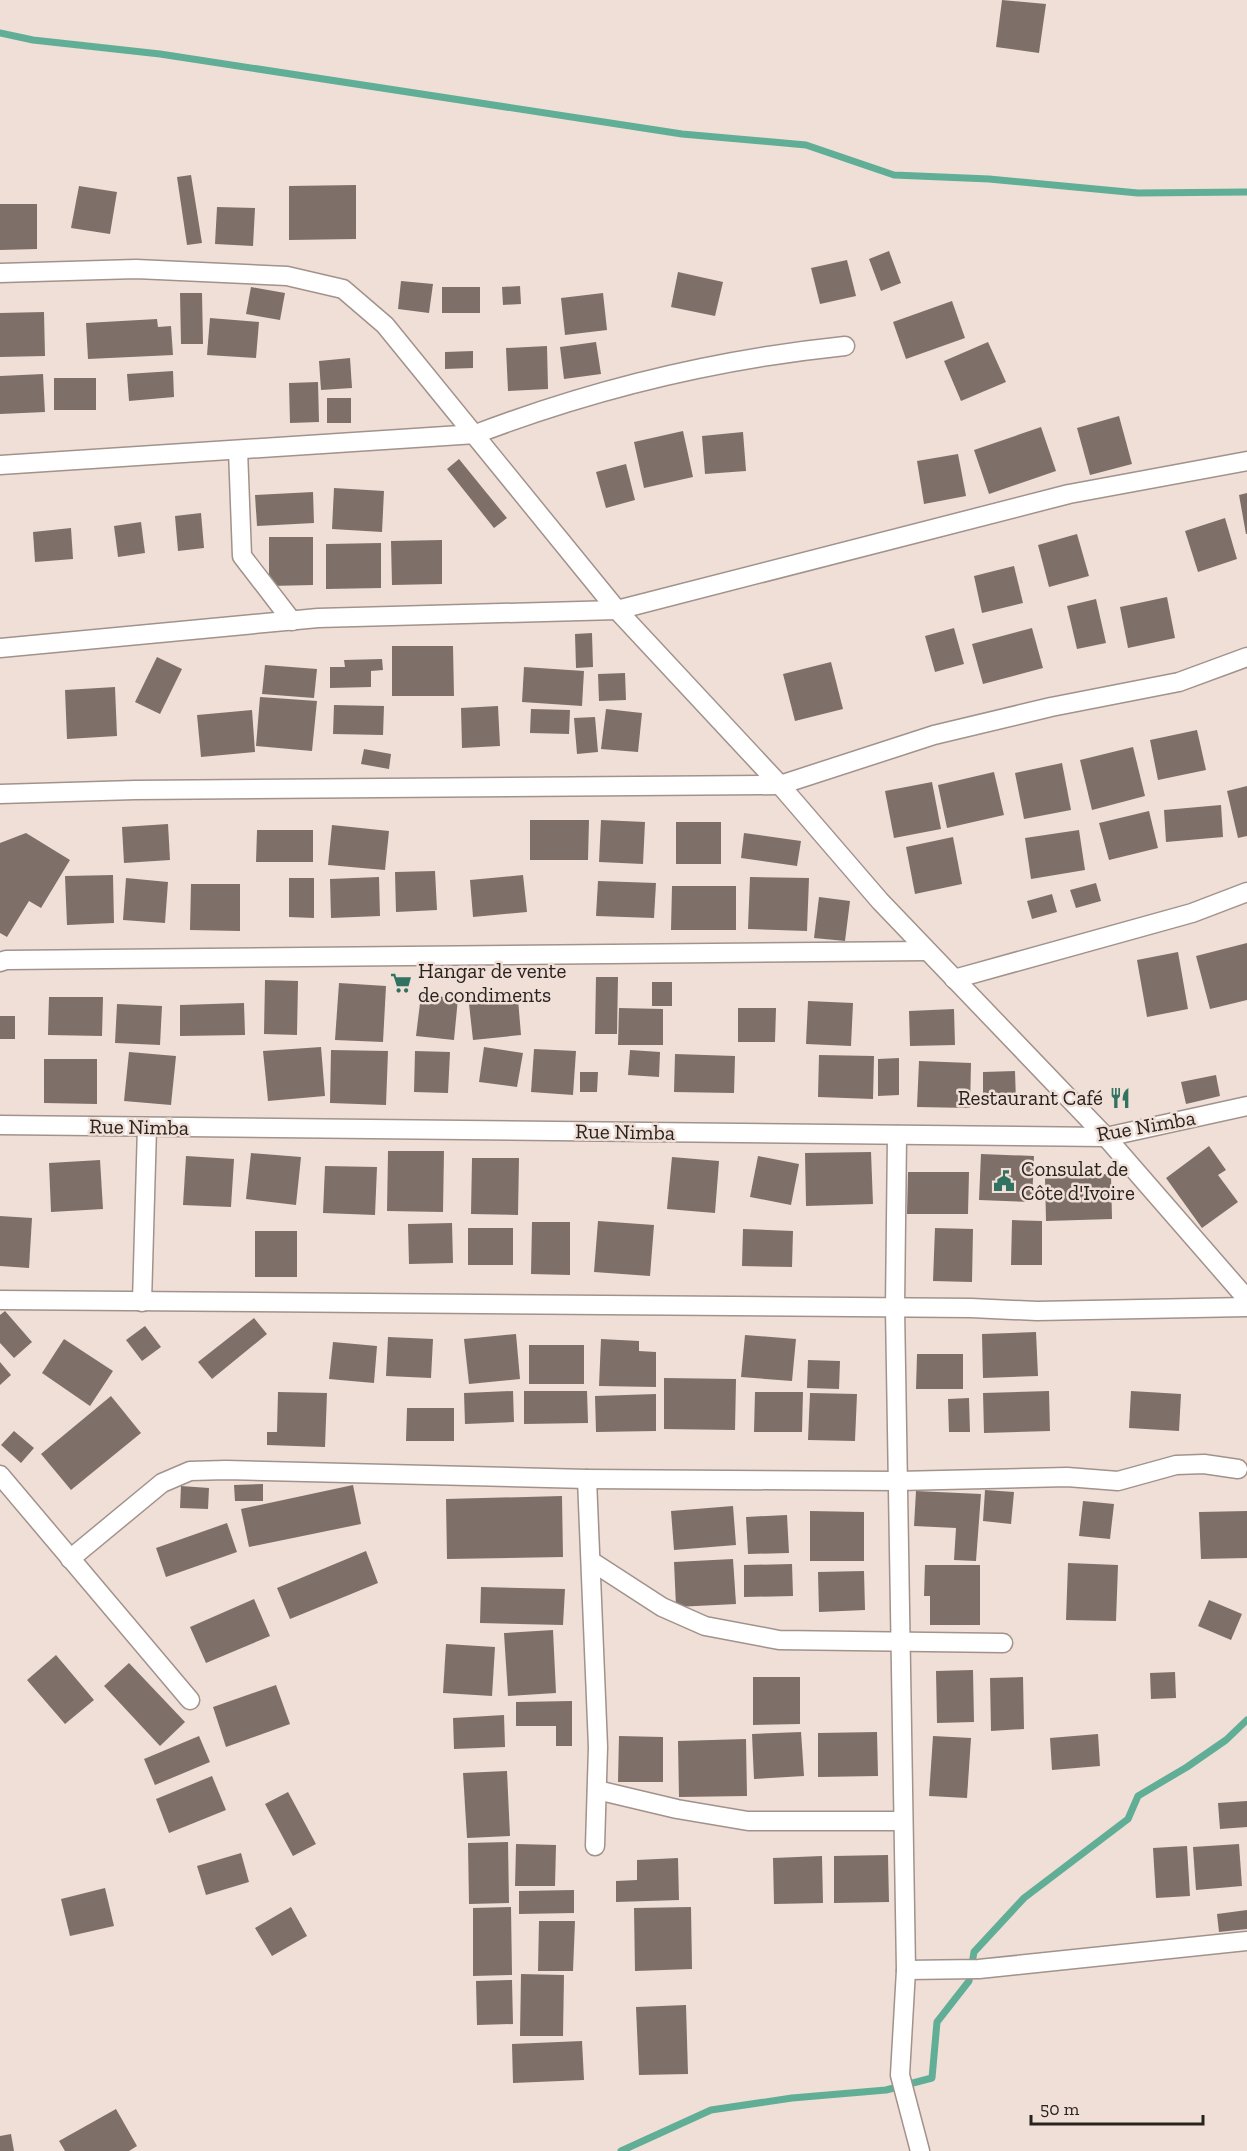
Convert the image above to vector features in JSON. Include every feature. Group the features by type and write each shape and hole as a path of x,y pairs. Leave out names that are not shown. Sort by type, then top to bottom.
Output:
{"street":[{"path":"0,273 136,269 287,276 343,289 385,325 617,610 780,785 880,901 1106,1137 1247,1299"},
{"path":"0,465 476,434 524,416 693,369 781,352 845,346"},
{"path":"238,450 242,556 292,621"},
{"path":"0,648 330,617 617,610 1069,494 1247,461"},
{"path":"0,794 159,790 780,785 934,735 1051,707 1179,682 1247,657"},
{"path":"954,979 1192,913 1247,892"},
{"path":"0,962 927,951"},
{"name":"Rue Nimba","path":"0,1125 1106,1137 1247,1106"},
{"path":"142,1302 147,1127"},
{"path":"897,1135 895,1308 906,1970 900,2075 920,2151"},
{"path":"0,1300 1036,1311 1247,1307"},
{"path":"70,1558 162,1483 190,1471 587,1479 898,1481 1067,1477 1118,1481 1176,1465 1203,1464 1238,1469"},
{"path":"0,1475 190,1700"},
{"path":"587,1479 598,1748 595,1846"},
{"path":"591,1561 662,1607 705,1626 779,1640 900,1643 1003,1642"},
{"path":"597,1790 677,1809 748,1821 903,1821"},
{"path":"906,1970 972,1968 1247,1941"}],"building":[{"path":"1002,0 1046,4 1039,53 996,47"},
{"path":"191,175 202,243 187,245 177,177"},
{"path":"356,185 356,239 289,240 289,186"},
{"path":"79,186 117,192 110,234 71,228"},
{"path":"0,204 37,204 37,249 0,250"},
{"path":"217,207 255,208 253,246 215,244"},
{"path":"889,251 901,283 881,291 869,259"},
{"path":"847,260 856,296 820,304 811,268"},
{"path":"678,272 723,282 715,316 671,307"},
{"path":"401,281 433,284 429,313 398,309"},
{"path":"520,286 521,304 503,305 502,287"},
{"path":"251,287 285,293 280,320 246,314"},
{"path":"442,287 480,287 480,313 442,313"},
{"path":"180,293 202,293 203,344 181,344"},
{"path":"603,293 607,330 565,335 561,298"},
{"path":"952,301 965,338 906,359 893,322"},
{"path":"44,312 45,356 0,357 0,313"},
{"path":"210,318 259,322 256,358 207,355"},
{"path":"157,319 158,327 171,326 173,355 88,359 86,323"},
{"path":"596,342 601,374 564,379 560,347"},
{"path":"988,342 1006,382 961,401 944,361"},
{"path":"547,346 548,389 508,391 506,348"},
{"path":"473,351 473,368 445,369 445,352"},
{"path":"350,358 352,388 321,390 319,361"},
{"path":"173,371 174,397 129,401 127,374"},
{"path":"43,374 45,412 0,414 0,376"},
{"path":"54,378 96,378 96,410 54,410"},
{"path":"318,382 319,422 290,423 289,383"},
{"path":"327,398 351,398 351,423 327,423"},
{"path":"1119,416 1132,464 1090,475 1077,428"},
{"path":"1041,427 1056,471 989,494 974,450"},
{"path":"683,431 693,477 644,488 634,442"},
{"path":"743,432 746,471 705,474 702,436"},
{"path":"958,454 966,496 924,504 917,461"},
{"path":"459,459 507,518 494,528 447,469"},
{"path":"626,464 635,500 606,508 596,472"},
{"path":"334,488 384,491 382,532 332,529"},
{"path":"313,492 314,523 257,526 255,495"},
{"path":"1247,493 1247,534 1246,534 1239,495"},
{"path":"201,513 204,548 178,551 175,516"},
{"path":"1225,518 1237,559 1198,572 1185,531"},
{"path":"141,522 145,553 118,557 114,526"},
{"path":"71,528 73,559 35,562 33,532"},
{"path":"1077,534 1089,576 1049,587 1038,545"},
{"path":"269,537 313,537 313,585 269,586"},
{"path":"442,540 442,584 392,585 391,541"},
{"path":"381,543 381,588 326,589 326,544"},
{"path":"1014,566 1023,603 982,613 974,576"},
{"path":"1167,597 1175,638 1128,648 1120,607"},
{"path":"1096,599 1106,643 1077,649 1067,606"},
{"path":"954,628 964,664 935,672 925,636"},
{"path":"1032,628 1043,668 983,684 972,644"},
{"path":"592,633 593,667 576,668 575,634"},
{"path":"392,646 453,646 454,696 392,696"},
{"path":"157,657 182,669 160,714 135,702"},
{"path":"382,659 383,670 371,671 371,687 330,688 330,667 345,667 344,660"},
{"path":"831,662 843,709 795,721 783,674"},
{"path":"265,665 317,669 314,698 262,694"},
{"path":"524,667 584,671 582,706 522,702"},
{"path":"625,673 626,700 599,701 598,674"},
{"path":"115,687 117,736 67,739 65,690"},
{"path":"260,697 317,701 312,751 256,746"},
{"path":"334,705 384,706 383,735 333,734"},
{"path":"498,706 500,746 462,748 461,708"},
{"path":"531,709 570,710 569,734 530,733"},
{"path":"606,709 642,713 638,752 601,749"},
{"path":"252,710 255,752 201,757 197,715"},
{"path":"595,717 598,752 577,754 574,718"},
{"path":"1197,730 1206,770 1158,780 1150,740"},
{"path":"1133,747 1145,796 1092,810 1080,760"},
{"path":"364,749 391,754 389,769 361,764"},
{"path":"1062,763 1071,810 1024,819 1015,773"},
{"path":"994,772 1004,815 947,828 938,785"},
{"path":"932,782 941,829 894,838 885,791"},
{"path":"1247,786 1247,836 1238,838 1227,791"},
{"path":"1221,805 1223,837 1166,842 1164,810"},
{"path":"1149,811 1158,848 1109,860 1099,823"},
{"path":"530,820 589,820 588,860 530,860"},
{"path":"601,820 645,822 643,864 599,862"},
{"path":"676,822 721,822 721,864 676,864"},
{"path":"168,824 170,860 124,863 122,827"},
{"path":"332,825 389,831 385,870 328,865"},
{"path":"257,830 313,830 313,862 256,862"},
{"path":"1079,830 1085,870 1031,879 1025,838"},
{"path":"26,833 70,860 41,908 29,901 7,937 0,933 0,843"},
{"path":"744,833 801,841 797,866 741,858"},
{"path":"953,837 962,884 915,894 906,847"},
{"path":"435,871 437,910 396,912 395,872"},
{"path":"113,875 114,923 67,925 65,876"},
{"path":"523,875 527,912 473,917 470,880"},
{"path":"379,877 380,916 331,918 330,879"},
{"path":"750,877 809,878 807,931 748,929"},
{"path":"126,878 168,882 165,923 123,920"},
{"path":"289,878 314,878 314,918 289,917"},
{"path":"598,881 656,883 654,918 596,916"},
{"path":"1096,883 1101,901 1076,908 1070,890"},
{"path":"191,884 240,884 240,931 190,930"},
{"path":"672,886 736,886 736,930 671,930"},
{"path":"1052,894 1057,912 1032,919 1027,901"},
{"path":"819,897 850,901 845,941 814,938"},
{"path":"1247,943 1247,1000 1210,1009 1196,956"},
{"path":"1178,952 1188,1009 1147,1017 1137,960"},
{"path":"596,977 618,977 617,1034 595,1034"},
{"path":"265,980 298,981 297,1035 264,1034"},
{"path":"652,982 672,982 672,1006 652,1006"},
{"path":"339,983 386,986 383,1042 335,1040"},
{"path":"421,995 458,998 454,1040 416,1036"},
{"path":"49,997 103,997 102,1036 48,1035"},
{"path":"518,999 521,1035 473,1040 469,1004"},
{"path":"808,1001 853,1003 851,1046 806,1044"},
{"path":"244,1003 245,1035 180,1036 180,1005"},
{"path":"117,1004 162,1006 160,1045 115,1043"},
{"path":"619,1008 663,1009 663,1045 618,1045"},
{"path":"738,1008 776,1008 775,1042 738,1042"},
{"path":"954,1009 955,1045 910,1046 909,1011"},
{"path":"0,1016 15,1016 15,1039 0,1039"},
{"path":"321,1047 325,1096 268,1101 263,1051"},
{"path":"484,1047 523,1053 517,1087 479,1082"},
{"path":"534,1049 576,1051 573,1095 531,1092"},
{"path":"331,1050 388,1051 386,1105 330,1103"},
{"path":"630,1050 660,1052 659,1077 628,1075"},
{"path":"415,1051 450,1052 448,1093 414,1092"},
{"path":"129,1052 176,1056 171,1105 124,1101"},
{"path":"675,1054 735,1056 734,1093 674,1092"},
{"path":"819,1055 874,1056 873,1099 818,1097"},
{"path":"899,1058 899,1095 878,1096 878,1059"},
{"path":"44,1059 97,1059 97,1104 44,1103"},
{"path":"919,1061 971,1063 970,1108 917,1107"},
{"path":"1015,1071 1016,1103 983,1104 983,1072"},
{"path":"580,1072 598,1072 597,1092 580,1092"},
{"path":"1216,1075 1220,1096 1186,1104 1181,1082"},
{"path":"1209,1146 1226,1170 1218,1175 1238,1202 1202,1228 1166,1178"},
{"path":"388,1151 444,1151 443,1212 387,1211"},
{"path":"871,1152 873,1204 806,1206 805,1153"},
{"path":"251,1153 301,1157 296,1205 246,1199"},
{"path":"981,1154 1034,1156 1032,1202 979,1200"},
{"path":"186,1156 234,1159 231,1207 183,1205"},
{"path":"758,1156 799,1164 791,1205 750,1197"},
{"path":"672,1157 719,1161 715,1213 667,1209"},
{"path":"472,1158 519,1158 518,1215 471,1214"},
{"path":"100,1160 103,1209 51,1212 49,1163"},
{"path":"325,1166 377,1167 375,1215 323,1213"},
{"path":"908,1172 969,1172 968,1214 907,1214"},
{"path":"1111,1174 1112,1219 1046,1221 1045,1176"},
{"path":"0,1216 32,1218 29,1268 0,1266"},
{"path":"1012,1220 1042,1221 1042,1265 1011,1265"},
{"path":"598,1221 654,1225 650,1276 594,1272"},
{"path":"532,1222 570,1222 570,1275 531,1274"},
{"path":"452,1223 453,1263 409,1264 408,1224"},
{"path":"468,1228 513,1228 513,1265 468,1265"},
{"path":"935,1228 973,1229 972,1282 933,1281"},
{"path":"743,1229 793,1231 792,1267 742,1266"},
{"path":"255,1231 297,1231 297,1277 255,1277"},
{"path":"5,1311 32,1342 14,1358 0,1343 0,1315"},
{"path":"254,1318 267,1334 212,1379 198,1362"},
{"path":"145,1326 161,1347 142,1361 126,1340"},
{"path":"1036,1332 1038,1376 983,1378 982,1334"},
{"path":"516,1334 520,1379 469,1384 464,1339"},
{"path":"745,1335 796,1339 792,1381 741,1377"},
{"path":"388,1337 433,1339 431,1378 386,1376"},
{"path":"64,1339 113,1371 90,1406 42,1373"},
{"path":"601,1339 639,1341 639,1351 656,1352 656,1387 599,1386"},
{"path":"333,1342 377,1346 374,1383 329,1379"},
{"path":"529,1345 584,1345 584,1384 529,1384"},
{"path":"917,1354 963,1354 963,1389 916,1389"},
{"path":"808,1360 840,1361 839,1389 807,1388"},
{"path":"0,1362 11,1375 0,1385"},
{"path":"664,1378 736,1379 735,1430 664,1429"},
{"path":"513,1391 514,1422 465,1424 464,1393"},
{"path":"524,1391 587,1391 588,1423 524,1424"},
{"path":"1049,1391 1050,1431 984,1433 983,1393"},
{"path":"1131,1391 1181,1394 1179,1431 1129,1428"},
{"path":"278,1392 327,1393 325,1447 267,1445 267,1432 277,1432"},
{"path":"755,1392 803,1392 802,1432 754,1432"},
{"path":"810,1393 857,1394 855,1441 808,1440"},
{"path":"656,1394 656,1431 596,1432 595,1396"},
{"path":"111,1396 141,1433 71,1490 41,1454"},
{"path":"969,1398 970,1432 949,1432 948,1399"},
{"path":"407,1408 454,1408 454,1441 406,1441"},
{"path":"14,1431 34,1448 21,1463 1,1445"},
{"path":"263,1484 263,1501 235,1501 234,1485"},
{"path":"353,1485 361,1524 249,1547 241,1509"},
{"path":"181,1486 209,1488 208,1509 180,1508"},
{"path":"985,1490 1014,1492 1011,1524 983,1521"},
{"path":"916,1491 981,1494 976,1561 954,1560 956,1528 914,1526"},
{"path":"562,1496 563,1557 447,1559 446,1499"},
{"path":"1083,1501 1114,1504 1110,1539 1079,1536"},
{"path":"733,1506 736,1545 674,1550 671,1511"},
{"path":"810,1511 864,1512 864,1561 810,1561"},
{"path":"1247,1511 1247,1558 1201,1559 1199,1512"},
{"path":"787,1515 789,1553 748,1554 746,1517"},
{"path":"227,1523 237,1552 166,1577 156,1548"},
{"path":"366,1551 378,1583 290,1619 277,1588"},
{"path":"733,1559 736,1604 676,1607 674,1562"},
{"path":"1068,1563 1118,1565 1116,1621 1066,1620"},
{"path":"792,1564 793,1596 744,1597 744,1565"},
{"path":"925,1565 980,1565 980,1625 930,1625 930,1596 924,1596"},
{"path":"864,1571 865,1610 819,1612 818,1572"},
{"path":"481,1587 565,1589 563,1625 480,1623"},
{"path":"254,1599 270,1636 206,1663 190,1627"},
{"path":"1209,1600 1242,1614 1231,1640 1198,1626"},
{"path":"553,1630 556,1693 508,1696 504,1633"},
{"path":"446,1644 495,1647 492,1696 443,1693"},
{"path":"56,1655 94,1700 65,1724 27,1680"},
{"path":"129,1663 185,1722 160,1746 104,1686"},
{"path":"973,1670 974,1722 937,1723 936,1671"},
{"path":"1175,1672 1176,1698 1151,1699 1150,1673"},
{"path":"753,1677 800,1677 800,1724 753,1725"},
{"path":"1023,1677 1024,1729 991,1731 990,1678"},
{"path":"276,1685 290,1724 226,1747 213,1707"},
{"path":"572,1701 572,1746 556,1746 556,1726 516,1726 516,1702"},
{"path":"504,1715 505,1747 454,1749 453,1718"},
{"path":"801,1732 804,1776 754,1779 752,1734"},
{"path":"877,1732 878,1776 818,1777 818,1733"},
{"path":"1098,1734 1100,1766 1052,1770 1050,1738"},
{"path":"199,1736 210,1762 155,1785 144,1759"},
{"path":"619,1736 663,1737 663,1782 618,1782"},
{"path":"933,1736 971,1738 967,1798 929,1796"},
{"path":"746,1739 747,1796 679,1797 678,1741"},
{"path":"507,1771 510,1836 467,1838 463,1773"},
{"path":"212,1776 226,1810 169,1833 156,1799"},
{"path":"288,1792 316,1844 293,1856 265,1804"},
{"path":"1247,1801 1247,1827 1220,1829 1218,1803"},
{"path":"508,1842 509,1903 469,1904 468,1843"},
{"path":"516,1844 556,1845 555,1886 515,1886"},
{"path":"1239,1844 1242,1886 1196,1890 1193,1847"},
{"path":"1187,1846 1190,1896 1156,1898 1153,1848"},
{"path":"241,1853 249,1882 206,1895 197,1866"},
{"path":"888,1855 889,1902 834,1903 834,1856"},
{"path":"822,1856 823,1903 774,1904 773,1858"},
{"path":"678,1858 679,1900 616,1902 616,1881 637,1880 637,1860"},
{"path":"105,1888 114,1926 70,1936 61,1899"},
{"path":"574,1890 574,1913 519,1914 519,1891"},
{"path":"291,1907 307,1936 272,1956 255,1928"},
{"path":"511,1907 512,1975 473,1976 473,1908"},
{"path":"691,1907 692,1969 635,1971 634,1908"},
{"path":"1247,1910 1247,1929 1219,1932 1217,1914"},
{"path":"539,1921 575,1921 573,1971 538,1971"},
{"path":"521,1974 564,1975 563,2036 520,2036"},
{"path":"512,1980 513,2024 477,2025 476,1981"},
{"path":"686,2005 688,2074 639,2075 636,2007"},
{"path":"582,2041 584,2080 513,2083 512,2044"},
{"path":"116,2109 137,2146 129,2151 65,2151 59,2141"},
{"path":"11,2134 14,2151 0,2151 0,2136"}],"waterway":[{"path":"0,33 33,40 160,54 682,134 806,145 894,175 989,179 1138,193 1247,192"},
{"path":"621,2151 711,2110 792,2098 886,2090 932,2078 937,2022 969,1981 974,1952 1024,1898 1128,1819 1138,1796 1187,1767 1226,1740 1247,1720"}],"place":[{"name":"Hangar de vente de condiments","path":"401,983"},
{"name":"Restaurant Café","path":"1120,1098"},
{"name":"Consulat de Côte d'Ivoire","path":"1004,1181"}]}
